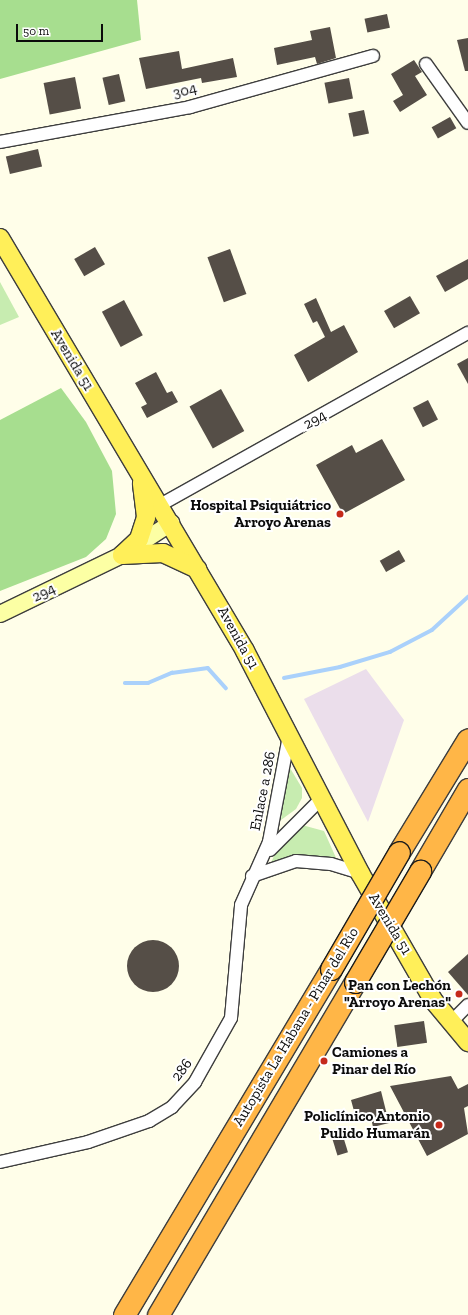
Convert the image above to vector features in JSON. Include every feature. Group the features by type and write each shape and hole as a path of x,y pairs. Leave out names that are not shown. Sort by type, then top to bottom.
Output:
{"highway":[{"name":"Autopista La Habana - Pinar del Río","path":"124,1315 329,973 399,852 468,739"},
{"name":"Autopista La Habana - Pinar del Río","path":"158,1315 353,986 468,788"},
{"path":"329,973 353,986"}],"main road":[{"name":"Avenida 51","path":"0,238 198,569 290,733 321,799 360,873 433,1000 468,1042"},
{"path":"122,555 139,539 146,517 146,498 138,469"},
{"name":"294","path":"0,614 122,555 171,523"},
{"path":"122,555 164,553 198,569"}],"street":[{"name":"304","path":"0,142 190,107 373,56"},
{"path":"426,64 468,123"},
{"name":"294","path":"160,505 468,333"},
{"name":"Enlace a 286","path":"252,876 275,821 290,733"},
{"name":"Enlace a 286","path":"252,876 278,838 321,799"},
{"path":"252,876 296,861 331,864 360,873"},
{"name":"286","path":"0,1162 88,1142 149,1121 172,1107 192,1086 232,1018 237,929 252,876"},
{"path":"451,1022 468,1005"}],"shaded area":[{"path":"366,669 404,720 368,822 304,699"}],"green space":[{"path":"0,0 137,0 141,40 0,79"},
{"path":"0,282 19,317 0,325"},
{"path":"61,388 86,422 112,471 116,514 106,539 86,557 0,591 0,420"},
{"path":"290,768 302,788 302,798 296,809 281,820 286,769"},
{"path":"302,825 324,831 337,860 307,855 271,863 276,851"}],"building":[{"path":"387,14 390,28 367,32 365,19"},
{"path":"330,27 336,58 317,64 315,57 277,65 274,48 312,40 310,31"},
{"path":"468,38 468,71 465,71 457,40"},
{"path":"179,51 182,69 233,58 237,77 202,83 201,78 146,89 139,58"},
{"path":"414,60 422,72 415,76 427,95 400,112 393,101 403,95 391,74"},
{"path":"119,74 125,101 109,105 102,78"},
{"path":"75,77 81,108 50,115 44,83"},
{"path":"349,78 353,99 328,103 324,83"},
{"path":"364,110 369,133 353,137 348,113"},
{"path":"450,117 456,128 438,139 432,127"},
{"path":"38,149 42,167 10,174 6,156"},
{"path":"95,247 105,264 84,276 74,259"},
{"path":"230,249 246,294 224,302 207,257"},
{"path":"468,259 468,279 445,292 436,276"},
{"path":"410,296 420,313 394,328 384,311"},
{"path":"316,298 331,332 344,325 358,352 308,382 294,355 325,337 317,321 313,323 304,304"},
{"path":"124,300 143,335 121,347 102,312"},
{"path":"468,358 468,384 457,364"},
{"path":"156,372 167,393 172,391 178,402 147,418 141,407 147,404 135,383"},
{"path":"221,389 244,431 213,448 190,406"},
{"path":"428,400 438,420 423,427 413,408"},
{"path":"382,439 405,480 343,514 316,465 352,445 356,453"},
{"path":"399,550 405,561 386,572 380,561"},
{"path":"148,940 158,940 168,944 175,951 179,961 179,971 175,981 168,988 158,992 148,992 138,988 131,981 127,971 127,961 131,951 138,944"},
{"path":"468,954 468,995 448,972"},
{"path":"424,1021 427,1043 397,1047 394,1025"},
{"name":"Policlínico Antonio Pulido Humarán","path":"451,1076 458,1089 468,1084 468,1106 464,1108 468,1134 427,1156 390,1086"},
{"path":"381,1091 389,1123 373,1127 371,1118 357,1122 351,1100"},
{"path":"343,1136 348,1152 337,1155 332,1139"}],"waterway":[{"path":"284,678 340,667 390,652 432,630 468,597"},
{"path":"125,683 148,683 172,673 208,668 226,688"}],"place":[{"name":"Hospital Psiquiátrico Arroyo Arenas","path":"340,514"},
{"name":"Pan con Lechón \"Arroyo Arenas\"","path":"459,994"},
{"name":"Camiones a Pinar del Río","path":"324,1061"},
{"name":"Policlínico Antonio Pulido Humarán","path":"439,1125"}]}
